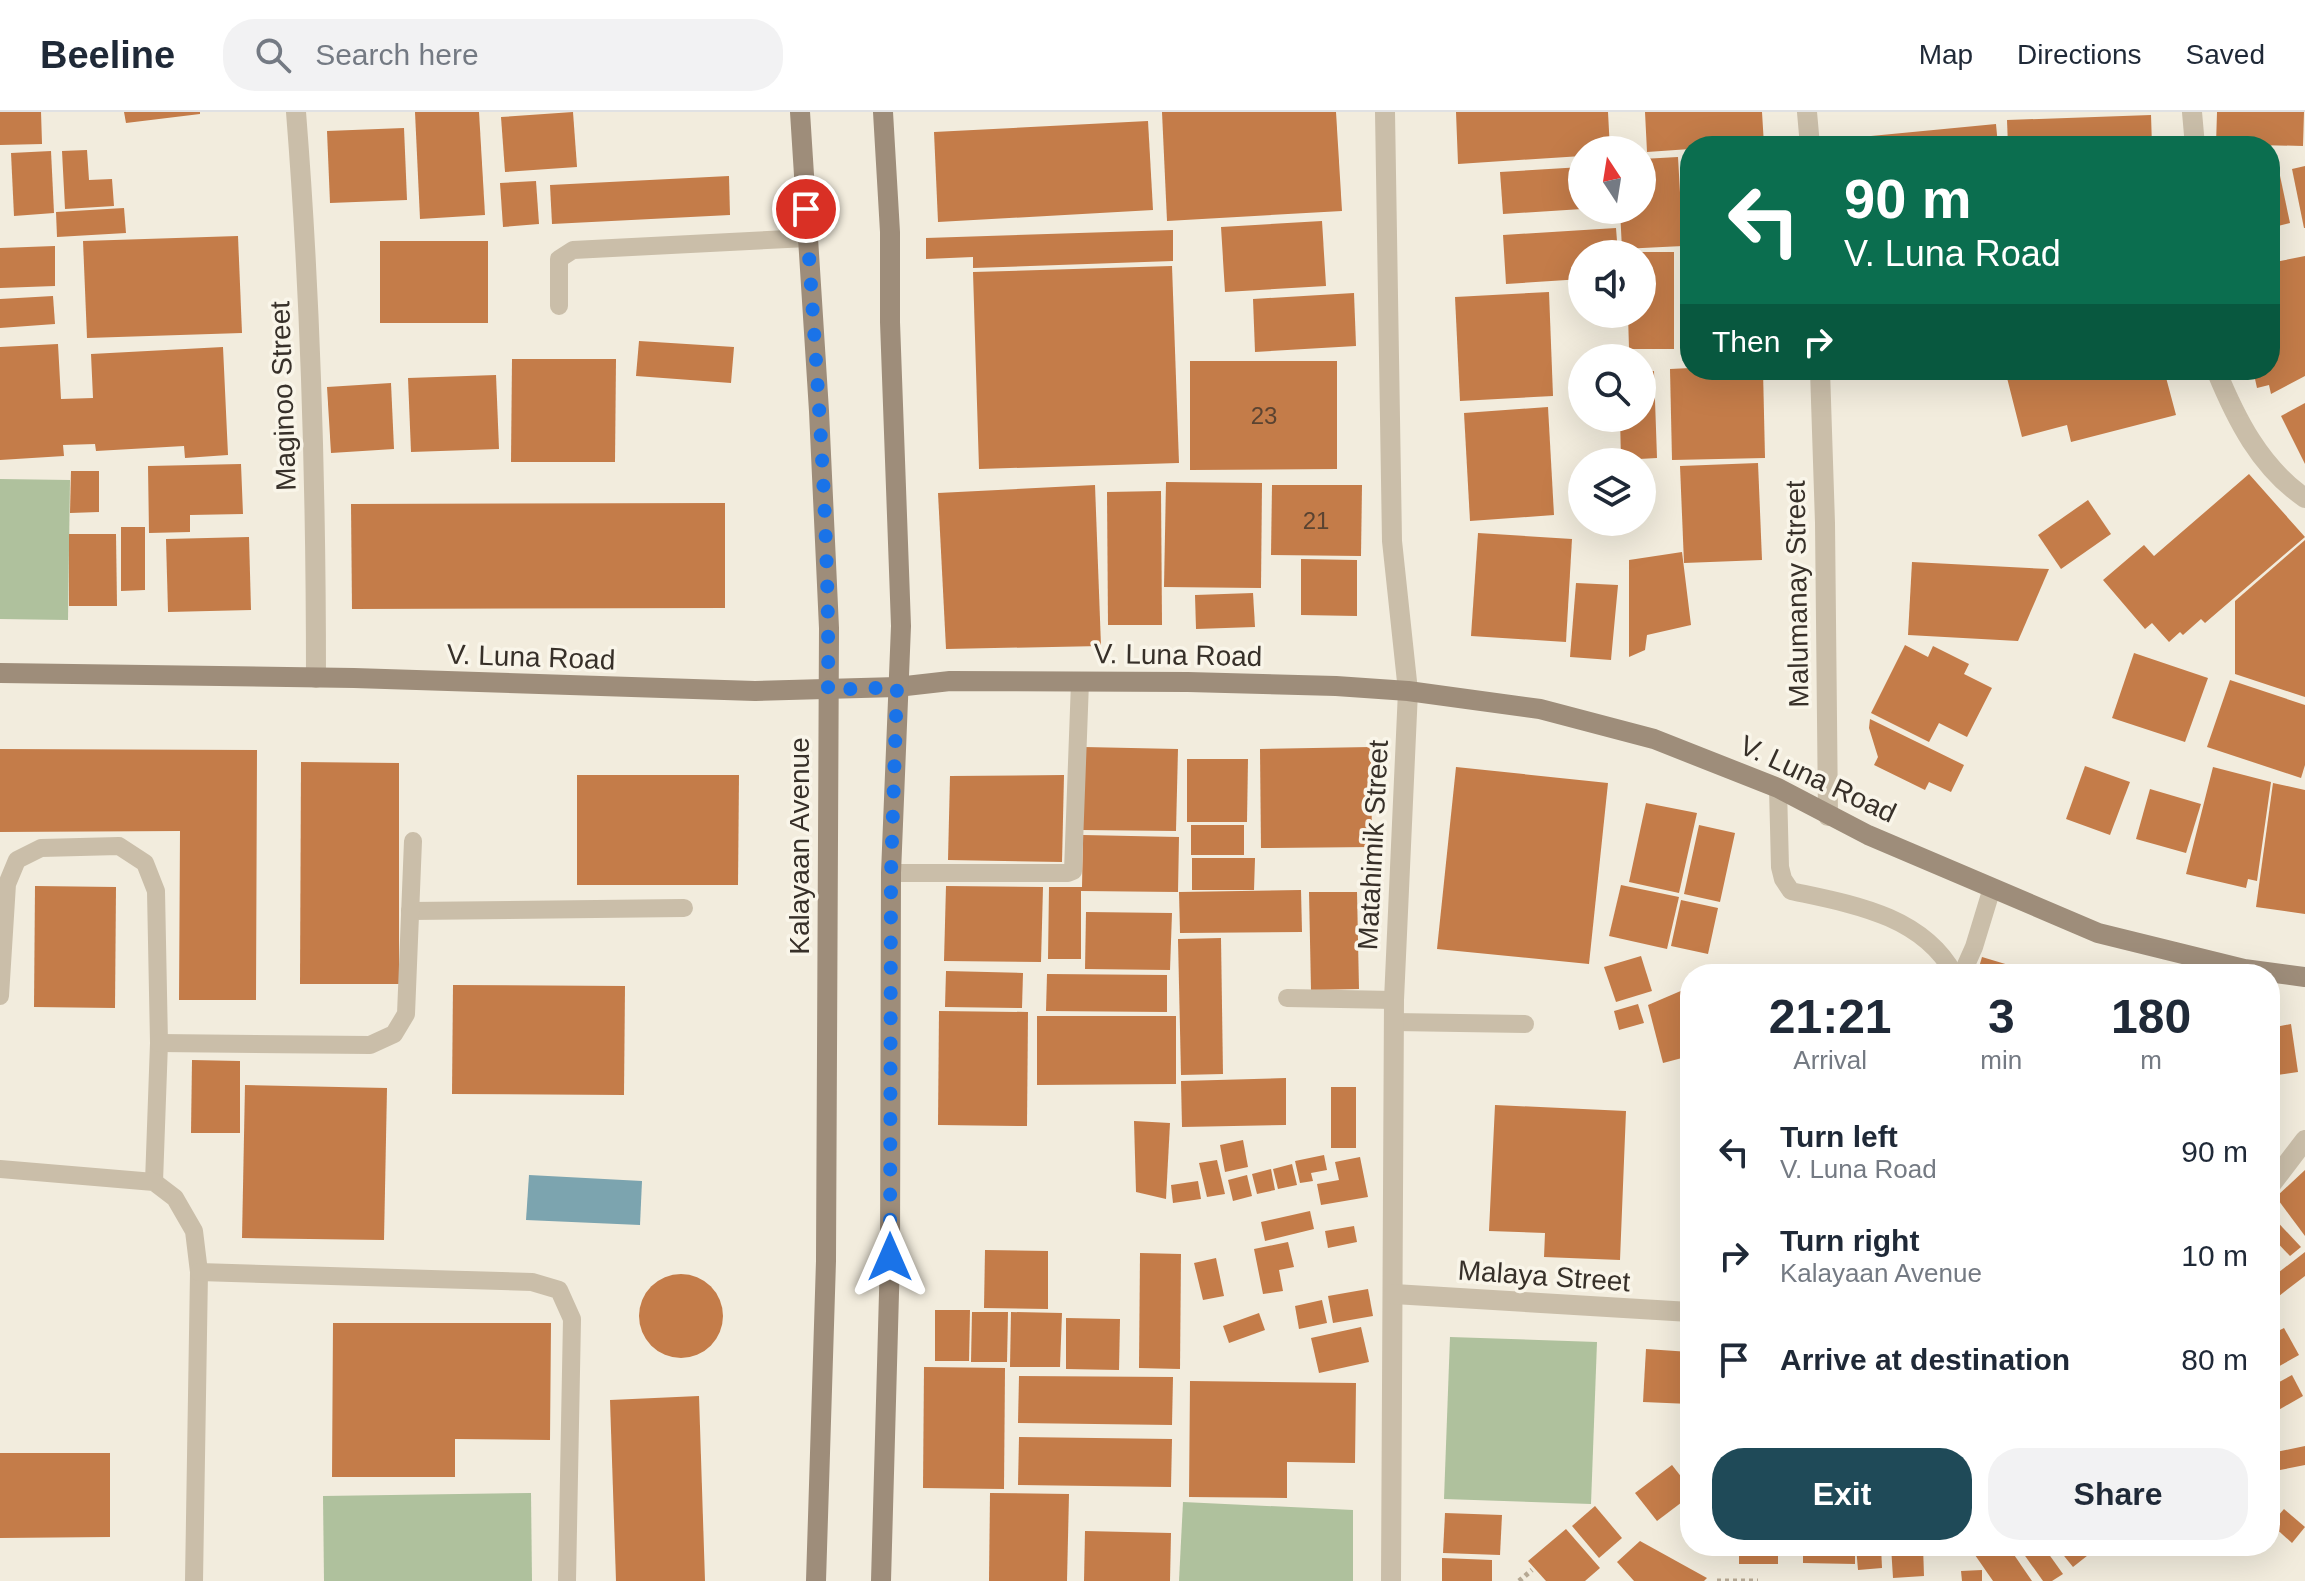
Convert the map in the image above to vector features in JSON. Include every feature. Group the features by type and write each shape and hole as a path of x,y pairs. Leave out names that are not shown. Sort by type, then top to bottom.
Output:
{"main road":[{"name":"Kalayaan Avenue","path":"800,112 829,628 826,1261 816,1581"},
{"path":"881,1581 890,1257 891,873 901,626 890,322 890,232 883,112"},
{"name":"V. Luna Road","path":"0,673 316,678 755,691 897,687 950,681 1336,686 1408,691 1540,709 1654,739 1778,788 1828,816 2098,933 2224,964"},
{"name":"V. Luna Road","path":"2280,974 2305,977"}],"street":[{"name":"Maginoo Street","path":"296,112 316,499 316,678"},
{"name":"Matahimik Street","path":"1385,112 1392,541 1408,691 1394,1000 1394,1294 1389,1466 1391,1581"},
{"path":"1807,112 1809,136"},
{"path":"2192,112 2194,136"},
{"name":"Malumanay Street","path":"1820,380 1828,816"},
{"path":"2220,380 2234,414 2261,456 2305,498"},
{"path":"2280,1173 2305,1140"},
{"name":"Malaya Street","path":"1394,1294 1680,1311"}],"lane":[{"path":"559,306 559,259 573,250 808,238"},
{"path":"891,873 1073,871 1080,682"},
{"path":"1778,788 1780,867 1791,891 1858,906 1907,925 1925,938 1946,964"},
{"path":"159,1043 370,1045 394,1034 406,1014 413,841"},
{"path":"0,996 7,884 17,860 41,848 119,846 145,863 156,891 159,1043 154,1182"},
{"path":"1966,964 1992,888"},
{"path":"410,911 684,908"},
{"path":"1287,998 1394,1000"},
{"path":"1394,1022 1525,1024"},
{"path":"0,1169 154,1182 175,1198 194,1231 199,1272 194,1581"},
{"path":"199,1272 532,1282 559,1290 572,1319 567,1581"}],"path":[{"path":"1519,1581 1532,1570"},
{"path":"1717,1581 1758,1581"}],"green space":[{"path":"0,479 70,480 68,620 0,619"},
{"path":"1450,1337 1597,1342 1591,1504 1444,1499"},
{"path":"531,1493 532,1581 324,1581 323,1496"},
{"path":"1183,1502 1353,1510 1353,1581 1179,1581"}],"water":[{"path":"529,1175 642,1181 640,1225 526,1220"}],"building":[{"path":"0,112 41,112 42,144 0,145"},
{"path":"124,112 200,112 200,114 126,123"},
{"path":"415,112 479,112 485,215 420,219"},
{"path":"573,112 577,167 505,172 501,117"},
{"path":"1162,112 1336,112 1342,211 1167,221"},
{"path":"1456,112 1608,112 1609,136 1568,136 1568,157 1458,164"},
{"path":"1645,112 1762,112 1763,136 1680,136 1680,150 1656,151 1656,136 1646,136"},
{"path":"2217,112 2304,112 2303,146 2280,145 2280,136 2216,136"},
{"path":"2151,115 2152,136 2008,136 2007,120"},
{"path":"1148,121 1153,210 938,222 934,132"},
{"path":"1996,124 1997,136 1871,136"},
{"path":"404,128 407,200 330,203 327,131"},
{"path":"87,150 89,180 112,179 114,206 65,209 62,151"},
{"path":"51,151 54,213 14,216 11,153"},
{"path":"1678,157 1680,246 1656,247 1656,240 1622,240 1621,224 1656,224 1656,158"},
{"path":"2305,166 2305,228 2304,228 2292,169"},
{"path":"1568,168 1568,210 1503,214 1500,172"},
{"path":"729,176 730,215 552,224 550,185"},
{"path":"2280,176 2290,223 2280,226"},
{"path":"536,181 539,224 503,227 500,183"},
{"path":"124,208 126,233 57,237 56,212"},
{"path":"1322,221 1326,286 1225,292 1221,227"},
{"path":"1616,228 1617,240 1568,240 1568,280 1506,284 1503,235"},
{"path":"1173,230 1173,261 973,268 973,257 926,259 926,238"},
{"path":"238,236 242,333 87,338 83,241"},
{"path":"380,241 488,241 488,323 380,323"},
{"path":"55,246 55,286 0,288 0,248"},
{"path":"1656,252 1674,252 1674,349 1656,349 1656,344 1629,344 1628,328 1656,328"},
{"path":"2305,256 2305,376 2271,394 2269,385 2257,388 2255,380 2280,380 2280,261"},
{"path":"1172,266 1179,463 979,469 973,272"},
{"path":"1549,292 1553,396 1460,401 1455,297"},
{"path":"1354,293 1356,346 1255,352 1253,299"},
{"path":"53,296 55,324 0,328 0,299"},
{"path":"639,341 734,347 731,383 636,376"},
{"path":"58,344 61,399 93,398 91,354 223,347 228,455 185,458 184,446 96,451 95,444 63,445 64,456 0,460 0,347"},
{"path":"512,359 616,359 615,462 511,462"},
{"path":"1190,361 1337,361 1337,469 1190,470"},
{"path":"1680,368 1680,380 1763,380 1765,458 1672,460 1670,369"},
{"path":"496,375 499,449 411,452 408,378"},
{"path":"2008,380 2167,380 2176,415 2071,442 2067,425 2022,437"},
{"path":"391,383 394,449 331,453 327,387"},
{"path":"2305,403 2305,464 2281,416"},
{"path":"1548,407 1554,515 1470,521 1464,413"},
{"path":"1656,429 1657,458 1656,448 1621,448 1620,432 1656,432"},
{"path":"1758,463 1762,560 1684,563 1680,466"},
{"path":"241,464 243,514 190,515 190,532 149,533 148,466"},
{"path":"71,471 99,471 99,512 70,513"},
{"path":"2249,474 2305,537 2205,623 2201,619 2183,635 2180,632 2169,642 2152,623 2145,629 2103,580 2144,545 2154,556"},
{"path":"1166,482 1262,483 1261,588 1164,587"},
{"path":"1095,485 1101,646 946,649 938,493"},
{"path":"1272,485 1362,485 1361,556 1271,555"},
{"path":"1161,491 1162,625 1108,625 1107,492"},
{"path":"2088,500 2111,534 2061,569 2038,535"},
{"path":"725,503 725,608 352,609 351,504"},
{"path":"121,527 145,527 145,590 121,591"},
{"path":"1478,533 1572,539 1566,642 1471,636"},
{"path":"69,534 116,534 117,606 69,606"},
{"path":"249,537 251,610 168,612 166,539"},
{"path":"2305,540 2305,697 2235,674 2235,601"},
{"path":"1682,552 1691,625 1647,635 1645,650 1629,657 1629,560"},
{"path":"1301,559 1357,560 1357,616 1301,615"},
{"path":"1912,562 2049,569 2018,641 1908,635"},
{"path":"1576,583 1618,585 1611,660 1570,657"},
{"path":"1253,593 1255,627 1196,629 1195,595"},
{"path":"1905,645 1928,657 1933,646 1969,664 1964,674 1992,688 1967,737 1939,723 1929,742 1871,713"},
{"path":"2134,653 2208,678 2185,742 2112,718"},
{"path":"2230,680 2305,705 2305,765 2301,778 2207,747"},
{"path":"1870,719 1964,765 1951,792 1929,782 1925,790 1874,765 1878,757 1869,728"},
{"path":"1084,747 1178,749 1176,831 1082,830"},
{"path":"1371,747 1372,847 1261,848 1260,749"},
{"path":"0,749 257,750 256,1000 179,1000 180,831 0,832"},
{"path":"1187,759 1248,759 1247,822 1187,822"},
{"path":"301,762 399,763 399,984 300,984"},
{"path":"2085,766 2130,782 2110,835 2066,819"},
{"path":"1456,767 1608,783 1589,964 1437,949"},
{"path":"2213,767 2271,782 2257,881 2248,879 2246,888 2186,874"},
{"path":"577,775 739,775 738,885 577,885"},
{"path":"1064,775 1062,862 948,860 950,776"},
{"path":"2273,783 2305,790 2305,914 2256,907"},
{"path":"2150,789 2201,804 2186,853 2136,839"},
{"path":"1646,803 1697,813 1679,893 1629,882"},
{"path":"1191,825 1244,825 1244,855 1191,855"},
{"path":"1699,825 1735,833 1720,902 1684,894"},
{"path":"1083,835 1179,837 1178,892 1081,891 1081,959 1048,959 1049,887 1082,887"},
{"path":"1192,858 1255,858 1254,890 1192,890"},
{"path":"1621,885 1679,897 1667,949 1609,936"},
{"path":"35,886 116,887 115,1008 34,1007"},
{"path":"946,886 1043,887 1041,962 944,961"},
{"path":"1301,890 1302,932 1180,933 1179,892"},
{"path":"1309,892 1357,892 1359,989 1311,990"},
{"path":"1681,900 1718,908 1708,954 1671,946"},
{"path":"1086,912 1172,913 1170,970 1085,969"},
{"path":"1221,938 1223,1074 1181,1075 1178,939"},
{"path":"1641,956 1652,991 1616,1002 1604,967"},
{"path":"1982,957 2005,964 1980,964"},
{"path":"946,971 1023,973 1022,1008 945,1007"},
{"path":"1047,974 1167,975 1167,1012 1046,1011"},
{"path":"453,985 625,986 624,1095 452,1094"},
{"path":"1680,991 1680,1059 1663,1063 1648,1005"},
{"path":"1638,1004 1644,1023 1619,1030 1614,1011"},
{"path":"939,1011 1028,1012 1027,1126 938,1125"},
{"path":"1037,1016 1176,1016 1176,1084 1037,1085"},
{"path":"2291,1024 2298,1072 2280,1075 2280,1026"},
{"path":"192,1060 240,1061 240,1133 191,1133"},
{"path":"1286,1078 1286,1125 1182,1127 1181,1081"},
{"path":"245,1085 387,1088 384,1240 242,1238"},
{"path":"1331,1087 1356,1087 1356,1148 1331,1148"},
{"path":"1495,1105 1626,1111 1620,1260 1544,1257 1545,1233 1489,1231"},
{"path":"1134,1121 1170,1123 1166,1199 1136,1192"},
{"path":"1243,1140 1248,1167 1225,1172 1220,1145"},
{"path":"1324,1155 1327,1170 1311,1173 1313,1181 1300,1183 1295,1161"},
{"path":"1360,1157 1368,1197 1321,1205 1317,1184 1339,1180 1335,1162"},
{"path":"1217,1160 1225,1194 1207,1197 1199,1163"},
{"path":"1292,1164 1297,1185 1278,1189 1273,1169"},
{"path":"1271,1169 1275,1190 1257,1194 1252,1174"},
{"path":"2305,1170 2305,1236 2280,1202 2280,1193"},
{"path":"1247,1175 1252,1196 1233,1201 1228,1180"},
{"path":"1198,1181 1201,1199 1173,1203 1171,1185"},
{"path":"1310,1211 1314,1229 1265,1241 1261,1222"},
{"path":"2280,1225 2301,1247 2290,1256 2280,1246"},
{"path":"1354,1226 1357,1242 1328,1248 1325,1231"},
{"path":"1288,1242 1294,1267 1279,1270 1283,1291 1263,1294 1254,1249"},
{"path":"985,1250 1048,1251 1048,1309 984,1308"},
{"path":"2305,1252 2305,1276 2280,1295 2280,1271"},
{"path":"1140,1253 1181,1254 1180,1369 1139,1368"},
{"path":"1216,1258 1224,1296 1203,1300 1194,1263"},
{"path":"681,1274 697,1277 711,1286 720,1300 723,1316 720,1332 711,1346 697,1355 681,1358 665,1355 651,1346 642,1332 639,1316 642,1300 651,1286 665,1277"},
{"path":"1368,1289 1373,1316 1333,1323 1328,1296"},
{"path":"1322,1300 1327,1323 1299,1329 1295,1306"},
{"path":"935,1310 970,1310 969,1361 935,1361"},
{"path":"972,1312 1008,1312 1007,1362 971,1362"},
{"path":"1011,1312 1062,1313 1060,1367 1010,1367"},
{"path":"1259,1313 1265,1330 1229,1343 1223,1326"},
{"path":"1066,1318 1120,1319 1119,1370 1066,1369"},
{"path":"333,1323 551,1323 550,1440 455,1439 455,1477 332,1477"},
{"path":"1361,1327 1369,1362 1319,1373 1311,1338"},
{"path":"2284,1328 2299,1355 2280,1366 2280,1330"},
{"path":"1646,1349 1680,1351 1680,1404 1643,1402"},
{"path":"924,1367 1005,1368 1004,1489 923,1488"},
{"path":"2292,1375 2303,1396 2280,1409 2280,1382"},
{"path":"1019,1376 1173,1377 1172,1425 1018,1423"},
{"path":"1190,1381 1356,1383 1355,1463 1287,1462 1287,1498 1189,1497"},
{"path":"699,1396 705,1581 616,1581 610,1400"},
{"path":"1019,1437 1172,1439 1171,1487 1018,1485"},
{"path":"2305,1446 2305,1465 2280,1470 2280,1451"},
{"path":"0,1453 110,1453 110,1537 0,1538"},
{"path":"1672,1465 1680,1475 1680,1504 1657,1521 1635,1493"},
{"path":"990,1493 1069,1494 1067,1581 989,1581"},
{"path":"1595,1506 1622,1538 1599,1558 1572,1526"},
{"path":"2284,1509 2305,1527 2292,1543 2280,1532 2280,1514"},
{"path":"1445,1513 1502,1515 1500,1555 1443,1553"},
{"path":"1566,1529 1600,1568 1585,1581 1546,1581 1528,1561"},
{"path":"1085,1531 1171,1533 1170,1581 1084,1581"},
{"path":"1640,1541 1707,1578 1704,1581 1634,1581 1617,1562"},
{"path":"1739,1556 1778,1556 1778,1564 1739,1564"},
{"path":"1803,1556 1855,1556 1855,1564 1803,1563"},
{"path":"1857,1556 1881,1556 1882,1568 1858,1570"},
{"path":"1892,1556 1923,1556 1924,1576 1893,1578"},
{"path":"1976,1556 2015,1556 2032,1581 1993,1581"},
{"path":"2025,1556 2050,1556 2063,1574 2052,1581 2043,1581"},
{"path":"2064,1556 2087,1556 2073,1567"},
{"path":"1442,1558 1492,1560 1492,1581 1442,1581"},
{"path":"1982,1570 1982,1581 1962,1581 1961,1571"}],"route":[{"path":"806,209 824,501 828,690 897,687 891,873 890,1257"}]}
